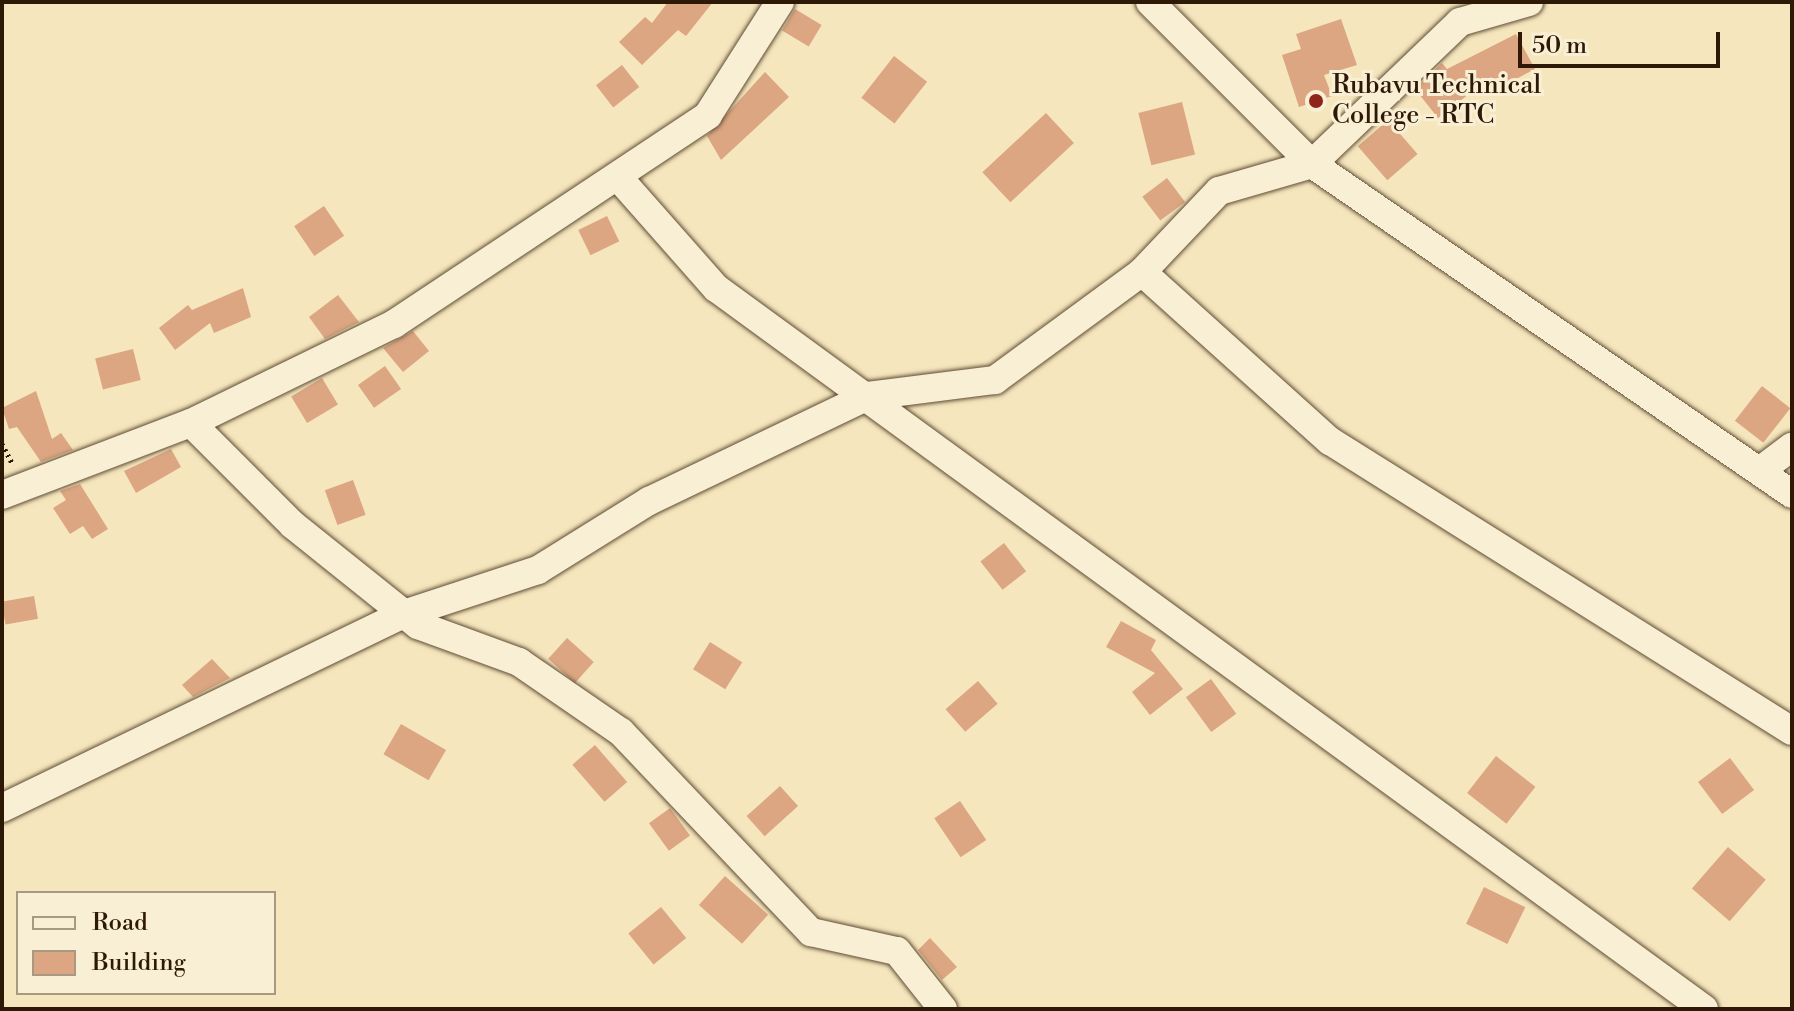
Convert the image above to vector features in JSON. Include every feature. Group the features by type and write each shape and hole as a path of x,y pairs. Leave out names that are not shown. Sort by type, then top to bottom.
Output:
{"street":[{"path":"2,495 191,423 394,324 708,115 780,2"},
{"path":"1150,2 1312,164 1792,494"},
{"path":"2,808 404,614 538,570 649,501 868,396 995,380 1142,272 1219,191 1312,164 1460,22 1529,2"},
{"path":"618,177 716,288 1704,1009"},
{"path":"1142,272 1330,441 1792,731"},
{"path":"191,423 293,525 404,614 519,662 621,732 811,932 897,951 943,1009"},
{"path":"1761,470 1792,447"}],"building":[{"path":"668,2 713,2 686,36 678,30 642,65 619,42 645,17 652,23"},
{"path":"795,9 822,25 809,46 782,30"},
{"path":"1341,19 1357,65 1324,75 1332,96 1299,107 1282,55 1301,49 1296,34"},
{"path":"1516,34 1535,69 1497,89 1491,77 1438,118 1415,89 1442,63 1447,69"},
{"path":"894,56 927,82 894,124 861,98"},
{"path":"622,65 639,87 613,107 596,85"},
{"path":"765,72 789,97 721,160 707,136"},
{"path":"1182,102 1195,154 1151,165 1138,113"},
{"path":"1046,113 1074,143 1010,202 982,172"},
{"path":"1388,120 1418,154 1387,180 1358,146"},
{"path":"1167,178 1185,202 1160,221 1142,197"},
{"path":"324,206 344,236 314,256 294,226"},
{"path":"607,216 619,241 591,255 578,230"},
{"path":"243,288 251,317 214,333 210,323 175,350 159,328 188,305 192,310"},
{"path":"338,295 359,322 325,339 309,317"},
{"path":"413,331 429,351 403,372 383,348"},
{"path":"133,349 141,380 103,389 95,358"},
{"path":"385,366 401,389 374,408 358,385"},
{"path":"322,378 338,405 307,423 291,397"},
{"path":"1762,386 1790,408 1763,443 1735,421"},
{"path":"36,391 52,439 61,433 73,450 41,462 17,427 9,429 2,408"},
{"path":"171,449 181,467 136,493 124,471"},
{"path":"353,480 366,515 337,525 325,490"},
{"path":"80,484 108,529 92,539 83,526 70,534 53,508 66,500 60,491"},
{"path":"1004,543 1026,571 1003,590 980,561"},
{"path":"34,596 38,619 5,624 2,602"},
{"path":"1121,621 1156,640 1151,650 1183,689 1150,715 1132,692 1155,673 1106,647"},
{"path":"567,638 594,662 575,683 548,659"},
{"path":"710,642 742,662 725,689 693,669"},
{"path":"212,659 230,678 193,697 182,685"},
{"path":"1211,679 1236,714 1211,732 1186,697"},
{"path":"978,681 998,704 965,732 946,709"},
{"path":"401,724 446,750 429,780 384,754"},
{"path":"595,745 627,782 605,802 572,765"},
{"path":"1496,756 1535,787 1506,824 1467,793"},
{"path":"1730,758 1754,790 1722,814 1698,782"},
{"path":"780,786 798,806 765,836 747,816"},
{"path":"960,801 986,840 961,857 934,818"},
{"path":"670,808 690,836 669,851 649,823"},
{"path":"1728,847 1766,880 1730,921 1692,889"},
{"path":"725,876 768,915 742,944 699,905"},
{"path":"1484,887 1525,907 1507,944 1466,924"},
{"path":"661,907 686,938 654,965 628,933"},
{"path":"930,938 957,967 942,980 918,950"}],"place":[{"name":"Rubavu Technical College - RTC","path":"1316,101"}]}
